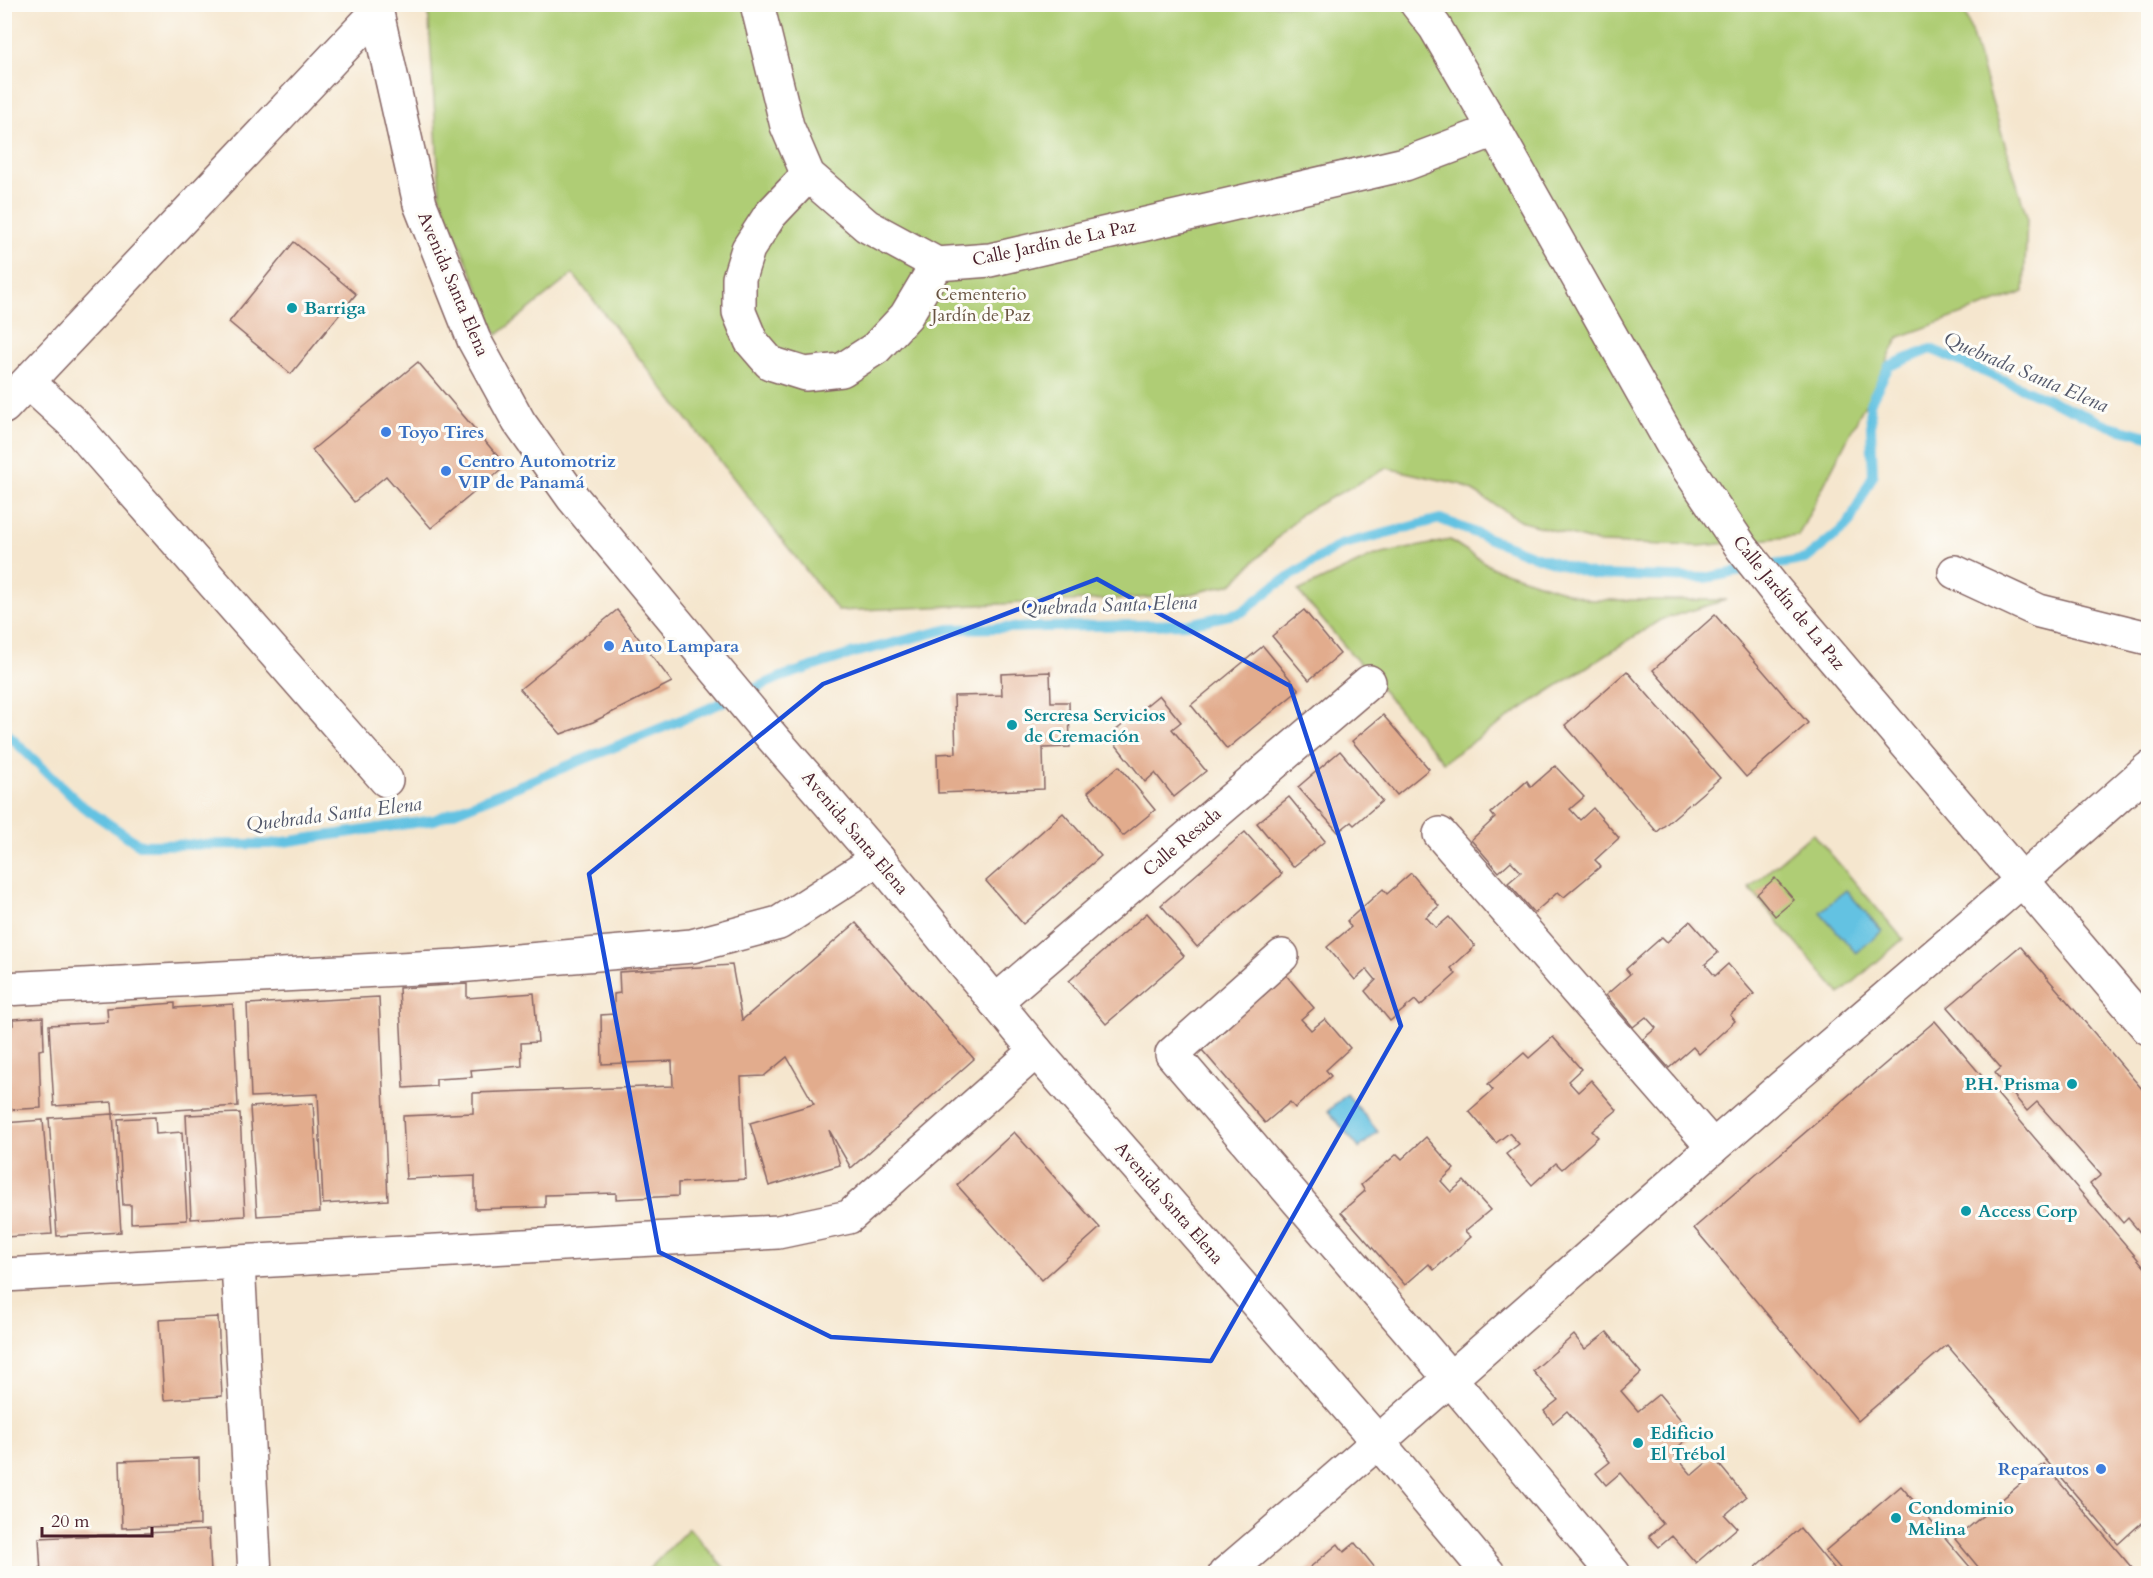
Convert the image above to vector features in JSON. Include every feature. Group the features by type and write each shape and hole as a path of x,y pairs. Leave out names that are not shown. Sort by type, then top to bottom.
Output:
{"street":[{"path":"757,4 787,126 808,175 867,226 937,264 906,316 876,348 842,370 805,374 770,363 751,341 739,312 739,278 748,249 770,215 808,175"},
{"name":"Calle Jardín de La Paz","path":"1417,4 1435,27 1495,130 1672,446 1742,548 1776,591 2148,1028"},
{"path":"4,407 375,9"},
{"name":"Avenida Santa Elena","path":"375,9 420,204 474,340 519,422 573,498 708,661 878,859 1036,1052 1379,1443 1489,1574"},
{"name":"Calle Jardín de La Paz","path":"937,264 990,260 1405,164 1495,130"},
{"path":"28,382 73,423 386,780"},
{"path":"1956,572 2039,611 2148,638"},
{"name":"Calle Resada","path":"995,1002 1369,682"},
{"path":"1225,1574 1451,1380 1713,1147 2024,881 2148,769"},
{"path":"1440,834 1713,1147"},
{"path":"4,989 457,966 692,946 779,923 878,859"},
{"path":"1282,956 1172,1054 1614,1574"},
{"path":"4,1275 778,1232 849,1217 1036,1052"},
{"path":"238,1263 255,1574"}],"highlighted area":[{"path":"1097,579 1290,686 1401,1026 1211,1361 831,1337 659,1252 589,874 823,684"}],"green space":[{"name":"Cementerio Jardín de Paz","path":"428,5 1963,5 2027,217 2024,292 1899,337 1798,536 1700,546 1599,543 1523,522 1463,485 1387,468 1302,513 1232,584 1182,596 838,611 573,274 497,335 440,196"},
{"path":"1450,540 1493,568 1590,600 1726,600 1660,620 1443,762 1298,591 1372,556"},
{"path":"1813,833 1903,939 1840,994 1749,888"},
{"path":"689,1528 729,1573 645,1573"}],"water":[{"path":"1846,890 1882,931 1856,953 1820,912"},
{"path":"1347,1094 1378,1132 1359,1148 1328,1111"}],"building":[{"name":"Barriga","path":"294,242 356,294 291,374 229,322"},
{"path":"418,362 506,466 431,528 386,476 354,502 312,450"},
{"name":"Auto Lampara","path":"617,610 672,682 593,722 561,734 520,689"},
{"path":"1304,610 1340,654 1309,680 1272,636"},
{"path":"1715,615 1808,723 1746,777 1653,670"},
{"path":"1263,646 1299,690 1227,749 1191,705"},
{"path":"1627,671 1720,778 1657,832 1565,725"},
{"name":"Sercresa Servicios de Cremación","path":"1050,672 1051,702 1069,702 1070,747 1043,748 1044,789 938,793 937,754 956,753 954,696 1002,695 1001,674"},
{"path":"1159,695 1181,722 1172,729 1206,771 1174,797 1155,773 1145,782 1109,736"},
{"path":"1383,715 1429,769 1397,795 1352,741"},
{"path":"1340,751 1382,801 1354,825 1351,822 1338,832 1298,787"},
{"path":"1119,766 1155,810 1123,836 1088,792"},
{"path":"1555,766 1584,797 1570,809 1580,820 1593,808 1619,838 1595,860 1601,866 1564,897 1558,892 1534,913 1508,883 1521,872 1511,861 1499,872 1471,840 1495,818 1491,813 1527,781 1531,787"},
{"path":"1289,797 1325,841 1293,867 1257,823"},
{"path":"1063,813 1101,856 1023,924 986,881"},
{"path":"1245,832 1282,874 1197,947 1161,905"},
{"path":"1411,873 1439,906 1426,917 1436,928 1449,917 1475,946 1451,968 1456,974 1420,1006 1415,1000 1390,1021 1365,991 1376,980 1367,969 1355,980 1327,947 1351,927 1347,921 1383,889 1387,894"},
{"path":"1775,878 1794,900 1775,916 1757,894"},
{"path":"1147,913 1184,956 1106,1024 1069,981"},
{"path":"1690,921 1718,953 1705,964 1715,976 1728,964 1754,994 1730,1015 1735,1021 1699,1054 1693,1047 1669,1068 1643,1039 1656,1028 1646,1017 1633,1027 1606,995 1630,974 1626,969 1662,937 1667,942"},
{"path":"856,923 974,1059 851,1168 829,1130 840,1165 769,1186 750,1123 814,1104 787,1057 764,1076 741,1077 746,1179 678,1183 678,1196 616,1199 616,1193 545,1195 545,1207 475,1209 475,1176 406,1179 403,1116 473,1113 473,1093 673,1086 672,1061 602,1064 601,1015 614,1014 614,994 620,993 619,972 732,965 742,1020"},
{"name":"P.H. Prisma","path":"2020,946 2148,1096 2148,1242 2128,1218 2123,1223 2090,1184 2101,1175 2037,1102 2027,1111 1995,1073 2001,1068 1948,1007"},
{"path":"1286,975 1314,1008 1301,1019 1311,1030 1325,1019 1350,1048 1326,1070 1331,1076 1295,1108 1290,1102 1265,1123 1202,1050 1226,1029 1222,1023 1258,991 1263,996"},
{"path":"467,984 467,998 534,993 538,1042 521,1043 522,1066 471,1070 472,1077 436,1079 436,1086 404,1088 399,988"},
{"path":"379,997 388,1200 323,1204 318,1094 251,1097 247,1004"},
{"path":"175,1003 175,1008 233,1004 238,1106 113,1114 112,1102 54,1106 49,1025 108,1022 107,1008"},
{"path":"43,1017 44,1049 39,1050 41,1108 4,1110 4,1026 13,1025 13,1019"},
{"path":"1935,1021 2148,1271 2148,1517 2118,1544 1947,1345 1858,1421 1694,1228"},
{"path":"1553,1037 1581,1069 1568,1081 1578,1092 1591,1080 1617,1110 1592,1131 1598,1137 1562,1169 1556,1163 1532,1185 1506,1154 1519,1144 1509,1133 1496,1143 1469,1111 1493,1090 1488,1084 1524,1053 1529,1058"},
{"path":"313,1103 320,1212 257,1216 250,1107"},
{"path":"240,1113 245,1216 191,1219 186,1115"},
{"path":"113,1114 121,1232 57,1236 49,1118"},
{"path":"155,1117 156,1134 182,1132 187,1220 131,1223 131,1205 123,1205 118,1119"},
{"path":"43,1120 52,1234 4,1237 4,1123"},
{"path":"1014,1132 1100,1228 1042,1280 957,1185"},
{"path":"1426,1137 1454,1169 1441,1181 1451,1192 1464,1181 1490,1210 1465,1231 1471,1237 1434,1270 1429,1264 1405,1285 1341,1212 1365,1191 1361,1185 1397,1154 1402,1159"},
{"path":"218,1317 222,1396 164,1400 159,1320"},
{"name":"Edificio El Trébol","path":"1607,1332 1641,1373 1621,1391 1638,1411 1659,1394 1693,1434 1672,1452 1692,1475 1713,1457 1746,1497 1725,1515 1737,1528 1696,1563 1672,1536 1659,1547 1649,1536 1663,1524 1620,1473 1606,1485 1596,1473 1610,1462 1567,1411 1553,1423 1544,1411 1558,1400 1533,1371 1574,1335 1585,1349"},
{"path":"199,1458 200,1525 122,1528 120,1461"},
{"path":"2044,1464 2132,1568 2125,1574 1984,1574 1955,1539"},
{"name":"Condominio Melina","path":"1901,1486 1976,1574 1845,1574 1825,1551"},
{"path":"1800,1528 1838,1574 1762,1574 1756,1567"},
{"path":"209,1530 211,1574 41,1574 39,1538"},
{"path":"1355,1543 1380,1574 1302,1574 1338,1544 1344,1552"}],"waterway":[{"name":"Quebrada Santa Elena","path":"4,731 82,806 140,845 270,844 434,820 781,677 854,653 949,629 1189,624 1242,612 1276,585 1340,545 1440,519 1531,555 1594,575 1705,578 1806,559 1848,525 1873,475 1870,403 1889,366 1931,349 2110,426 2148,436"}],"place":[{"name":"Barriga","path":"292,308"},
{"name":"Toyo Tires","path":"386,432"},
{"name":"Centro Automotriz VIP de Panamá","path":"446,471"},
{"name":"Auto Lampara","path":"609,646"},
{"name":"Sercresa Servicios de Cremación","path":"1012,725"},
{"name":"P.H. Prisma","path":"2072,1084"},
{"name":"Access Corp","path":"1966,1211"},
{"name":"Edificio El Trébol","path":"1638,1443"},
{"name":"Reparautos","path":"2101,1469"},
{"name":"Condominio Melina","path":"1896,1518"}]}
